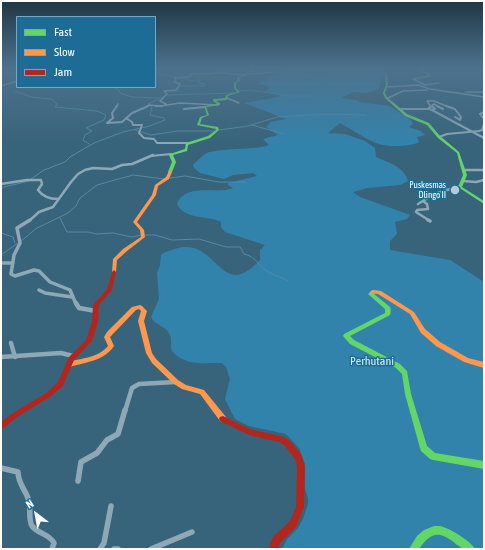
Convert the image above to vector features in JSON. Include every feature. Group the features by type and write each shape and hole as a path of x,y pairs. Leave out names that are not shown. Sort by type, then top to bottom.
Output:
{"main road":[{"path":"218,105 213,100 227,98 227,96 234,94"},
{"path":"385,94 406,114 428,124 439,137 458,153 465,175 461,183 464,191 484,203"},
{"path":"1,426 4,420 33,405 61,384 66,368 70,364 70,360 89,341 95,322 97,302 107,294 111,285 115,260 143,235 135,222 154,195 156,186 167,178 174,162 171,154 186,150 188,143 208,137 217,130 217,128 198,125 201,118 208,115 205,107 218,105"},
{"path":"484,365 466,360 438,344 423,331 412,313 379,292 373,292 371,294 385,305 389,311 388,314 346,336 352,342 398,366 405,373 408,394 425,450 428,453 433,456 484,465"},
{"path":"70,364 97,357 108,351 111,346 107,337 109,334 134,308 140,307 144,310 141,321 149,353 154,361 176,382 184,387 202,392 222,419 249,432 281,440 287,443 298,458 301,467 302,488 300,507 296,518 276,540 273,549"},
{"path":"414,549 426,531 441,530 455,537 470,549"}],"street":[{"path":"166,104 160,101 167,94"},
{"path":"388,98 399,94"},
{"path":"467,94 484,96"},
{"path":"227,98 232,98 234,100 232,101 233,102 239,103"},
{"path":"427,108 431,106 427,101 439,102 456,109 461,117 460,120 455,117"},
{"path":"174,106 183,103"},
{"path":"118,104 112,113 113,118 106,123 121,122 132,113 148,106 183,103 218,105"},
{"path":"431,110 435,109 432,105 433,104 443,109"},
{"path":"184,109 205,107"},
{"path":"400,109 427,108 484,138"},
{"path":"484,112 480,114 484,119"},
{"path":"126,118 132,122 133,125 142,125 140,132 144,138 154,139 156,142 188,143"},
{"path":"439,137 447,134 473,133 482,130 484,124"},
{"path":"96,311 79,308 72,297 70,290 50,282 39,271 34,270 13,276 11,273 13,263 20,242 16,228 30,220 39,212 53,207 81,172 94,168 112,169 154,156 171,154"},
{"path":"102,168 110,167"},
{"path":"464,170 484,170"},
{"path":"1,184 27,180 43,182 38,190 41,195 47,199 58,199"},
{"path":"418,204 434,194 461,183 484,180"},
{"path":"423,201 427,204 428,209 417,210 416,212 430,221"},
{"path":"1,263 13,263"},
{"path":"39,290 45,293 72,297"},
{"path":"11,343 15,357"},
{"path":"1,357 61,354 73,356"},
{"path":"78,481 81,462 99,452 107,440 120,432 132,388 139,384 176,382"},
{"path":"1,468 18,472 18,480 29,500 31,524 36,530 52,539 54,543 52,549"},
{"path":"100,549 104,543 111,506"},
{"path":"151,549 192,532"}],"green space":[{"name":"Perhutani","path":"276,94 350,94 341,98 390,106 411,120 413,124 409,127 421,131 425,135 417,137 419,142 416,144 393,146 374,142 340,123 328,133 345,134 365,141 375,148 376,157 395,166 406,176 408,181 400,185 367,188 353,192 360,197 410,215 407,219 395,222 397,234 390,241 390,250 450,260 484,282 484,549 282,549 287,539 298,528 308,504 305,489 305,464 299,448 286,434 249,426 235,419 225,399 230,379 226,367 222,363 195,363 177,356 172,351 171,337 168,332 151,317 159,299 157,273 161,255 164,253 175,249 189,247 201,251 226,272 235,275 246,272 260,260 260,250 265,245 225,232 221,227 221,222 185,213 177,204 181,197 187,193 203,190 227,190 233,188 228,185 228,183 257,176 254,173 233,175 224,179 200,173 194,168 193,165 205,154 210,152 269,145 263,139 278,135 266,127 271,122 286,119 244,103 279,97 279,94"}],"waterway":[{"path":"22,94 31,97 51,99 57,104 55,107 97,111 106,115 104,120 86,128 92,131 85,135 83,140 89,144"},
{"path":"122,94 132,97 159,98"},
{"path":"168,95 212,94"},
{"path":"274,94 290,96 312,96"},
{"path":"31,179 44,170 65,162 70,157 94,143 123,132 150,126 165,120 164,118 150,115 152,108 148,104 163,97"},
{"path":"219,130 248,126 277,117 328,114 366,115"},
{"path":"252,125 284,134"},
{"path":"135,130 151,135 178,131 216,131"},
{"path":"21,241 37,228 68,213 76,206 80,198 97,185 133,175 164,179"},
{"path":"170,178 185,176 219,182 246,182"},
{"path":"1,195 1,189 4,187 29,181"},
{"path":"60,218 67,232 88,232 97,234 113,233 132,237 141,235"},
{"path":"1,233 13,237 15,243"},
{"path":"145,235 155,235 172,240 199,239 226,247 240,247 244,254 249,255 266,271 288,281"},
{"path":"1,255 18,243"}],"traffic: fast":[{"path":"170,172 174,162 171,155 186,150 187,144 209,137 218,130 217,128 198,125 201,118 208,115 205,107 219,104 214,100 226,99 227,96 234,94"},
{"path":"384,94 386,97 406,115 428,124 439,137 458,153 465,175 460,187 484,203"},
{"path":"373,292 371,294 388,308 388,314 346,336 352,342 398,366 405,373 408,394 424,448 433,456 484,465"},
{"path":"414,549 427,533 434,531 447,533 470,549"}],"traffic: slow":[{"path":"114,272 115,260 125,250 143,237 142,230 135,222 154,195 156,186 168,178 170,172"},
{"path":"373,292 379,292 412,313 423,331 438,344 466,360 484,365"},
{"path":"70,364 98,357 107,351 111,346 107,337 109,334 134,308 140,307 144,311 141,321 149,353 154,361 176,382 184,387 202,392 223,419"}],"traffic: jam":[{"path":"1,426 15,415 48,395 61,384 71,359 89,341 95,322 96,305 109,290 114,272"},
{"path":"223,419 249,432 281,439 287,443 298,457 301,467 300,507 293,524 276,540 273,549"}],"place":[{"name":"Puskesmas Dlingo II","path":"455,190"}]}
